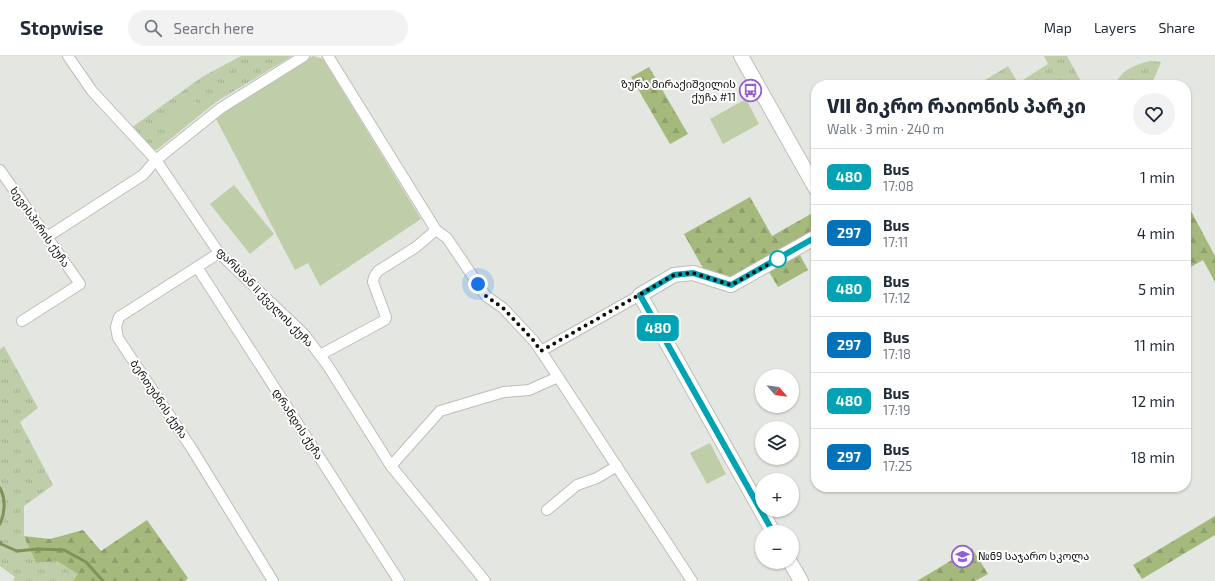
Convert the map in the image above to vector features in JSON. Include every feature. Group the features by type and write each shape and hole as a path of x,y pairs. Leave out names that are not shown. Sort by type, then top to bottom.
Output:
{"street":[{"name":"ფარსმან II ქველის ქუჩა","path":"68,56 92,91 156,160 219,253 304,334 328,366 391,466 485,581"},
{"path":"47,237 143,175 156,160 221,108 304,56"},
{"path":"328,56 436,230 447,238 486,296 503,308 533,340 692,581"},
{"path":"741,56 811,181"},
{"name":"ხევისპირის ქუჩა","path":"0,170 80,284 22,321"},
{"path":"320,355 385,320 386,317 373,282 374,277 378,271 416,246 436,230"},
{"path":"541,351 674,275 693,273 731,285 811,240"},
{"name":"ბერთუბნის ქუჩა","path":"219,253 118,317 116,327 118,338 192,449 273,581"},
{"name":"დრანდის ქუჩა","path":"197,267 399,581"},
{"path":"640,295 769,525"},
{"path":"391,466 440,411 504,392 529,390 558,377"},
{"path":"547,510 577,485 597,478 617,466"},
{"path":"794,569 800,581"}],"green space":[{"path":"241,56 292,56 216,102 158,149 155,150 131,128 202,77"},
{"path":"313,56 323,59 421,219 320,286 308,263 295,270 214,115 224,107"},
{"path":"1044,56 1067,56 1080,80 1023,80 1048,64"},
{"path":"1151,61 1161,62 1153,80 1118,80 1121,75 1130,68"},
{"path":"1008,66 1016,80 985,80"},
{"path":"649,67 688,134 670,144 631,77"},
{"path":"191,94 202,110 172,131 161,115"},
{"path":"746,99 759,124 723,144 710,119"},
{"path":"234,185 274,234 250,254 210,204"},
{"path":"750,197 772,236 811,214 811,234 726,281 704,270 684,234"},
{"path":"1191,211 1215,256 1215,282 1203,260 1191,267"},
{"path":"800,255 808,270 778,287 769,272"},
{"path":"4,346 38,408 20,422 53,485 24,506 24,536 36,563 57,561 79,574 73,581 13,581 15,577 0,566 0,349"},
{"path":"710,443 726,474 707,484 690,453"},
{"path":"1215,516 1215,535 1142,579 1133,565"},
{"path":"147,520 188,578 185,581 73,581 78,574 57,561 36,563 24,536 50,539 83,530 101,551"},
{"path":"972,548 988,574 975,581 917,581"}],"waterway":[{"path":"0,488 4,506 0,524"},
{"path":"0,542 1,544 17,551 38,549 64,550 86,562 103,581"}],"bus line":[{"name":"480","path":"769,525 640,295 678,274 693,273 731,285 811,241"}],"place":[{"name":"ზურა მირაქიშვილის ქუჩა #11","path":"751,90"},
{"name":"№69 საჯარო სკოლა","path":"962,556"}],"route":[{"path":"478,284 486,296 503,308 533,340 541,351 674,275 693,273 731,285 778,259"}]}
